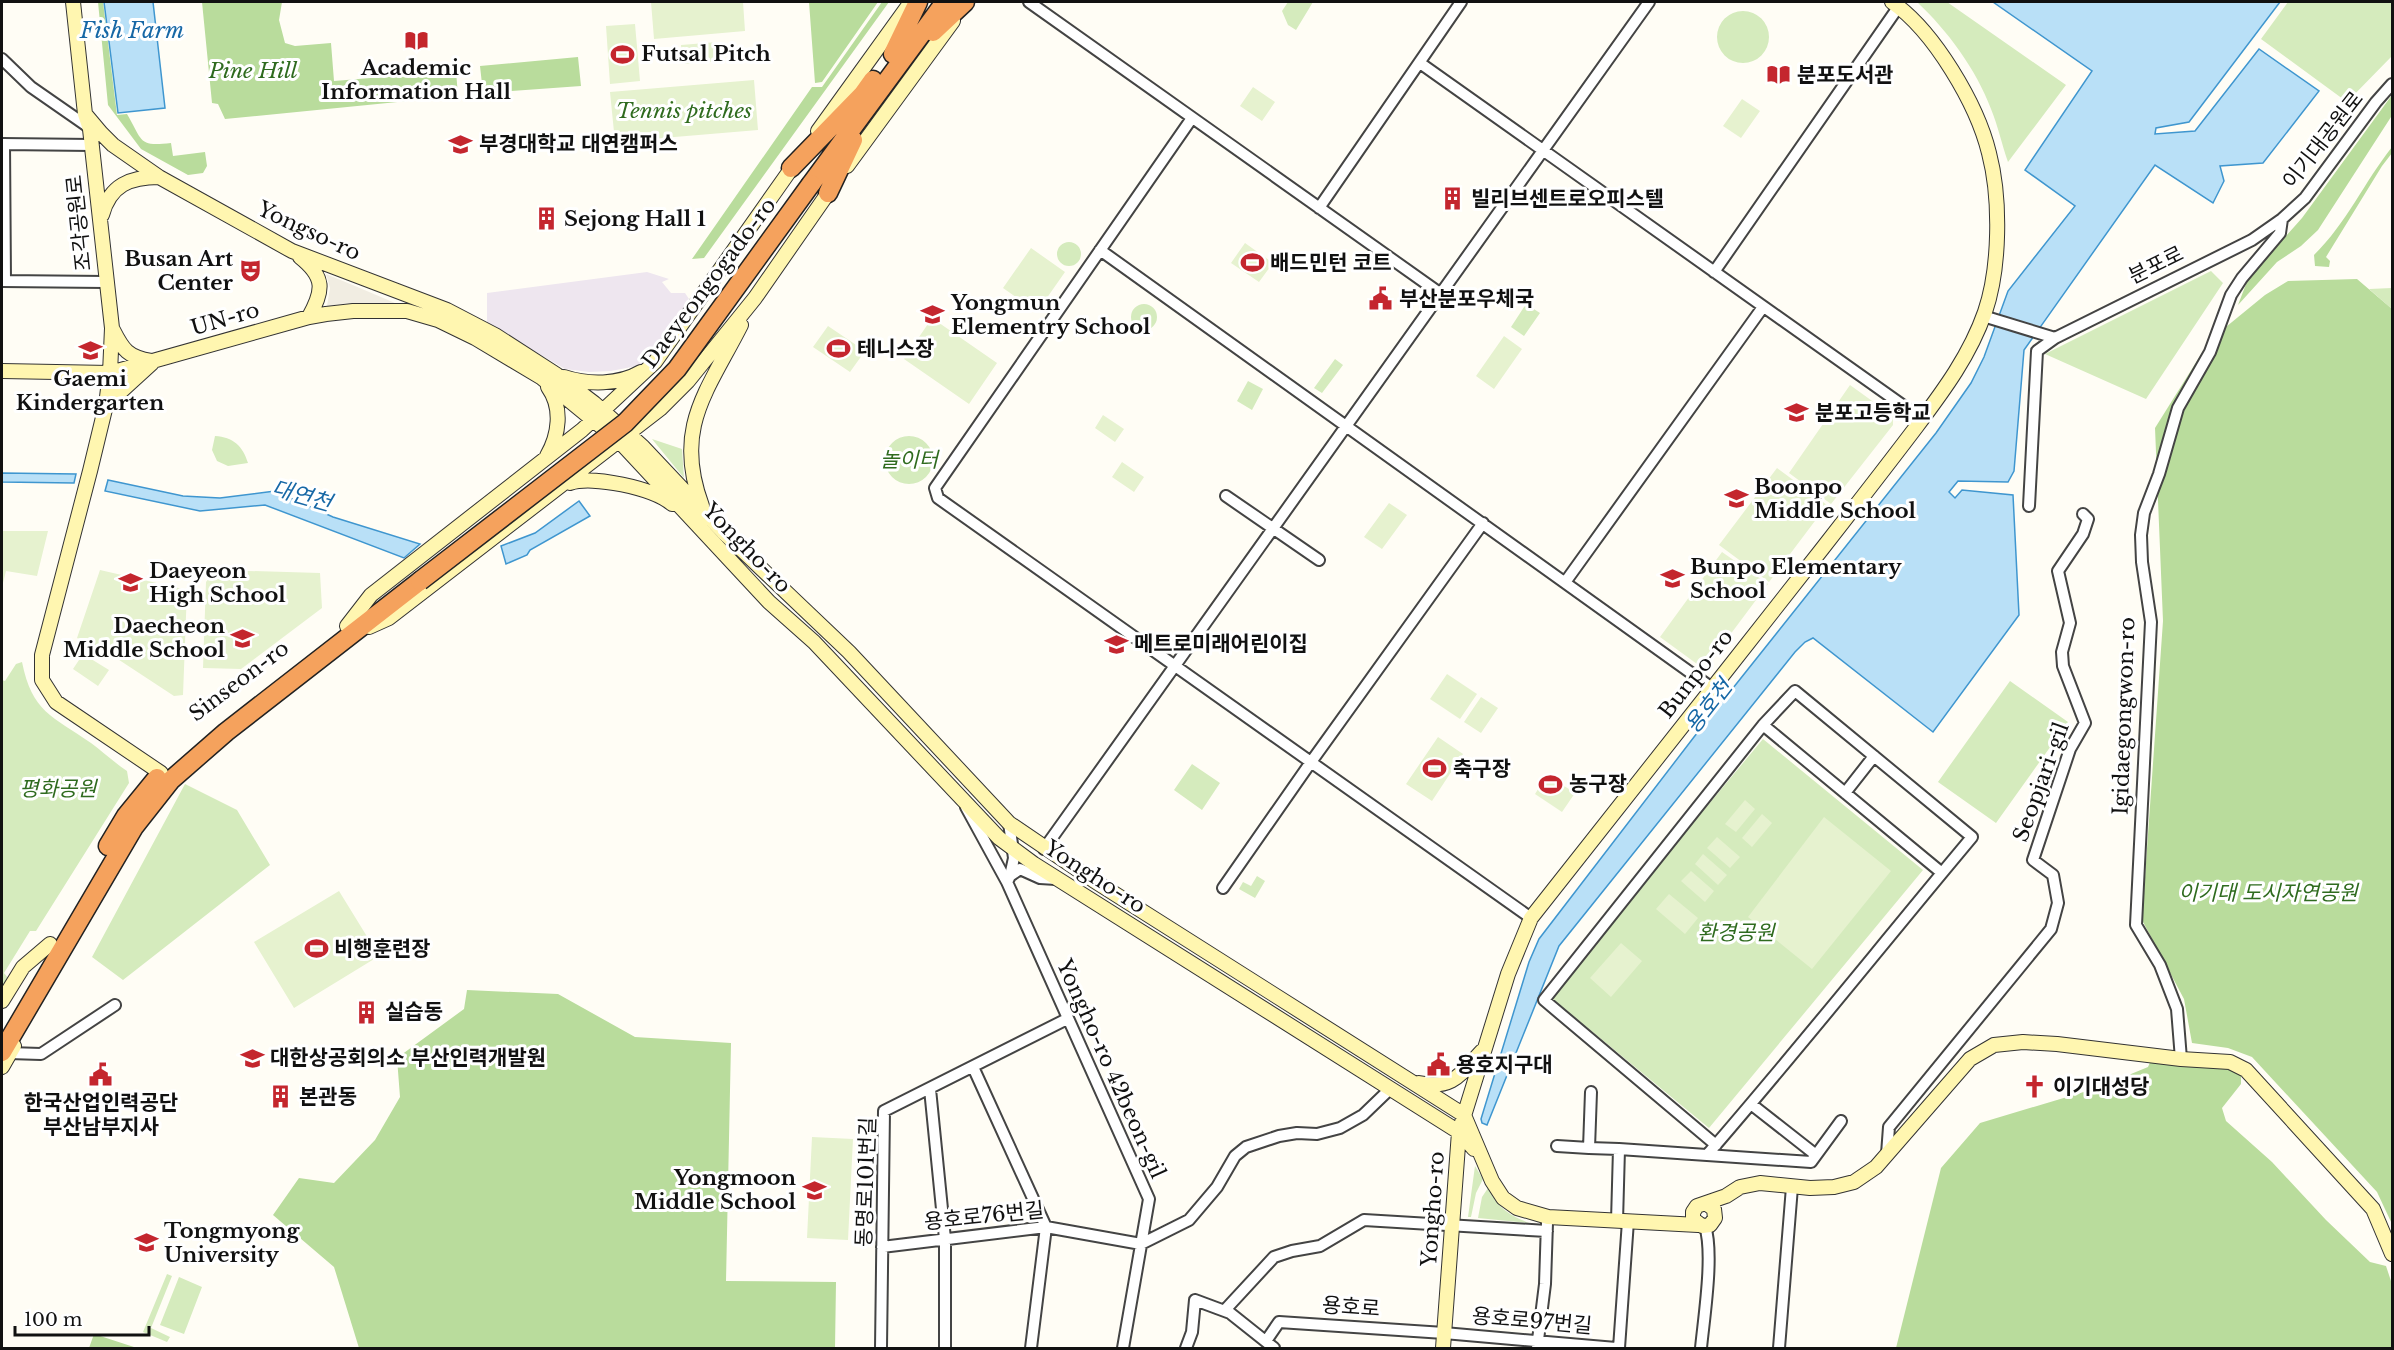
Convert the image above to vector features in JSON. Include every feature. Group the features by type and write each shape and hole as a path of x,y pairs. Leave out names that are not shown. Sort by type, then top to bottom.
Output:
{"highway":[{"path":"897,58 918,2"},
{"path":"897,58 930,2"},
{"path":"828,193 867,99 897,58 945,2"},
{"path":"897,58 966,2"},
{"name":"Daeyeongogado-ro","path":"350,630 619,416 669,363 801,176 867,99"},
{"path":"2,1030 134,827 171,780 350,630"},
{"name":"Sinseon-ro","path":"55,947 126,816 161,773 197,742 350,630"},
{"path":"5,1052 55,947"}],"main road":[{"path":"74,2 86,114"},
{"path":"350,630 371,595 599,415 655,362 801,176 911,2"},
{"path":"350,630 389,618 562,486 621,435 660,409 688,381 754,298 966,2"},
{"name":"Bunpo-ro","path":"1459,1132 1508,974 1531,918 1922,419 1963,363 1989,318 1995,262 1997,211 1989,154 1977,120 1948,63 1926,33 1896,4"},
{"name":"조각공원로","path":"86,114 92,145 112,328"},
{"name":"Yongso-ro","path":"86,114 113,145 159,177 292,251 447,310 495,335 557,375 621,435"},
{"path":"100,222 106,202 114,191 125,183 141,177 159,177"},
{"path":"292,251 310,266 320,280 320,298 309,316"},
{"path":"704,511 690,462 692,426 701,399 754,298"},
{"name":"UN-ro","path":"110,373 309,316 353,311 407,311 438,320"},
{"name":"Yongso-ro","path":"438,320 475,338 599,415"},
{"path":"112,328 126,352 135,358 153,362"},
{"path":"112,328 106,405 42,655 42,680 56,702 161,773"},
{"path":"106,405 153,362"},
{"path":"557,375 582,382 609,382 638,374 655,362"},
{"path":"2,371 110,373"},
{"path":"542,378 556,398 558,413 553,445 544,460"},
{"name":"Yongho-ro","path":"621,435 633,455 688,517 769,602 814,642 999,838 1058,879 1459,1132 1443,1348"},
{"name":"Yongho-ro","path":"621,435 704,511 725,534 849,652 1009,823 1044,849 1464,1115"},
{"path":"633,455 635,488"},
{"path":"562,486 578,480 617,483 668,500 688,517"},
{"path":"814,642 812,630 849,652"},
{"path":"862,692 890,710 895,706 893,699"},
{"path":"2,1001 23,967 55,947"},
{"path":"1711,1209 1740,1187 1760,1184 1834,1187 1854,1182 1876,1167 1970,1059 1994,1045 2023,1041 2181,1059 2230,1062 2246,1070 2373,1209 2392,1254"},
{"path":"1414,1082 1440,1085 1456,1079 1485,1047"},
{"path":"2,1067 5,1052"},
{"path":"1356,1067 1368,1068 1396,1079 1401,1074"},
{"path":"1464,1115 1492,1181 1503,1198 1516,1208 1547,1224 1623,1221 1713,1222 1711,1209"},
{"path":"1459,1132 1482,1158"},
{"path":"1699,1221 1700,1204 1711,1209"}],"street":[{"path":"1319,208 1461,2"},
{"path":"1044,849 1649,2"},
{"path":"1036,3 1192,118 1441,294"},
{"path":"1714,272 1896,4"},
{"path":"2,58 31,87 90,129"},
{"path":"1420,63 1922,419"},
{"name":"이기대공원로","path":"2282,219 2305,198 2392,84"},
{"path":"1192,118 935,489 938,498 1531,918"},
{"path":"92,145 3,144 3,281 106,282"},
{"name":"분포로","path":"2050,336 2252,240 2282,219"},
{"name":"Igidaegongwon-ro","path":"2181,1059 2177,1009 2160,965 2136,925 2151,622 2142,562 2141,535 2144,513 2159,474 2178,408 2210,352 2231,296 2242,278 2280,233 2282,219"},
{"path":"1100,250 1566,581 1712,688"},
{"path":"1566,581 1763,307"},
{"path":"1989,318 2050,336 2037,351 2029,506"},
{"path":"1226,496 1319,560"},
{"name":"Seopjari-gil","path":"1887,1154 1889,1127 2051,929 2058,903 2053,875 2033,860 2070,749 2085,723 2063,666 2062,652 2070,623 2058,572 2083,534 2088,519 2083,514"},
{"path":"1223,888 1483,523"},
{"path":"1707,1155 1972,837 1795,691 1763,725 1544,1000 1716,1144"},
{"path":"1763,725 1942,873"},
{"path":"1845,793 1874,756"},
{"name":"Yongho-ro 42beon-gil","path":"963,801 989,851 1009,879 1067,1019 1149,1199 1123,1348"},
{"name":"Yongho-ro 42beon-gil","path":"1009,823 1014,858 1009,879"},
{"path":"989,851 998,858 1006,858 1013,849"},
{"path":"1009,879 1020,869 1040,878 1058,879"},
{"path":"5,1052 41,1054 115,1005"},
{"name":"동명로101번길","path":"882,1348 884,1111 1067,1019"},
{"path":"973,1067 1046,1227 1031,1348"},
{"path":"930,1089 945,1239 945,1348"},
{"path":"1141,1244 1188,1220 1217,1188 1235,1156 1246,1147 1279,1136 1297,1133 1317,1134 1340,1128 1362,1115 1390,1089"},
{"path":"1589,1148 1591,1092"},
{"path":"1751,1104 1815,1155"},
{"path":"1557,1146 1811,1162 1841,1121"},
{"path":"1618,1348 1623,1221 1619,1149"},
{"path":"1779,1348 1792,1187"},
{"path":"1225,1310 1274,1257 1320,1246 1364,1220 1453,1227 1547,1224 1545,1284 1538,1345"},
{"path":"1699,1221 1708,1236 1707,1286 1701,1348"},
{"name":"용호로76번길","path":"882,1247 1046,1227 1141,1244"},
{"path":"1186,1348 1192,1332 1195,1300 1225,1310 1270,1345"},
{"name":"용호로","path":"1270,1345 1279,1322 1444,1333"},
{"name":"용호로97번길","path":"1444,1333 1538,1345 1618,1348"}],"shaded area":[{"path":"647,272 669,279 662,282 671,293 685,293 689,299 656,353 642,365 611,371 589,372 565,369 487,323 487,293"},
{"path":"326,274 395,303 348,303 327,306 330,288"}],"green space":[{"path":"98,2 103,2 117,115 127,114 139,136 147,143 171,143 173,156 205,152 207,166 203,173 188,175 141,149 108,105"},
{"name":"Pine Hill","path":"202,2 282,2 279,20 285,43 295,46 331,43 334,81 456,71 458,96 225,119 218,104 212,103"},
{"path":"651,2 743,2 745,31 654,39"},
{"path":"809,2 878,2 822,82 815,83"},
{"path":"882,2 889,2 704,258 692,259 812,87 822,87"},
{"path":"1288,2 1313,2 1296,30 1288,25 1282,11"},
{"path":"1917,2 1947,2 2066,85 2008,162 1993,115 1977,79 1950,38"},
{"path":"2288,2 2392,2 2392,56 2347,102 2261,39"},
{"path":"1738,11 1748,11 1762,18 1769,37 1762,56 1748,63 1738,63 1728,59 1721,52 1717,42 1717,32 1721,22 1728,15"},
{"name":"Futsal Pitch","path":"635,24 640,81 610,84 606,26"},
{"path":"718,42 720,61 682,64 681,45"},
{"path":"578,57 581,86 483,93 480,66"},
{"name":"Tennis pitches","path":"754,80 758,130 615,142 610,92"},
{"path":"1253,87 1275,102 1262,121 1240,106"},
{"path":"2392,95 2391,117 2318,230 2301,246 2277,262 2238,305 2248,279 2302,218"},
{"path":"1742,99 1760,111 1741,138 1723,126"},
{"path":"2392,147 2392,153 2326,257 2330,261 2329,267 2315,266 2314,255 2336,230"},
{"path":"1069,242 1078,245 1081,254 1078,263 1069,266 1060,263 1057,254 1060,245"},
{"name":"배드민턴 코트","path":"1245,243 1273,263 1259,282 1231,263"},
{"path":"1031,248 1065,272 1037,312 1003,288"},
{"path":"2211,271 2223,283 2146,399 2045,354"},
{"name":"이기대 도시자연공원","path":"2357,279 2392,309 2392,1224 2377,1192 2252,1057 2228,1048 2192,1043 2184,999 2142,920 2163,621 2155,428 2210,340 2265,295 2288,281"},
{"path":"2392,288 2392,309 2369,289"},
{"path":"1144,304 1153,308 1157,317 1153,326 1144,330 1135,326 1131,317 1135,308"},
{"path":"1526,304 1540,313 1524,336 1511,327"},
{"path":"932,318 997,363 969,404 904,359"},
{"name":"테니스장","path":"828,326 865,351 850,372 813,347"},
{"path":"1504,336 1522,349 1494,389 1476,376"},
{"path":"1335,359 1343,365 1322,393 1314,388"},
{"path":"1248,381 1263,389 1252,410 1237,401"},
{"path":"1850,385 1893,416 1893,425 1831,504 1789,473"},
{"path":"1103,415 1124,429 1115,442 1095,428"},
{"path":"215,436 232,440 240,447 248,463 228,466 217,461 212,450"},
{"name":"놀이터","path":"909,436 926,443 933,460 926,477 909,484 892,477 885,460 892,443"},
{"path":"652,439 682,449 684,478"},
{"path":"1122,462 1144,477 1134,492 1112,477"},
{"path":"1777,468 1827,505 1769,582 1719,545"},
{"path":"1389,503 1407,515 1382,549 1364,537"},
{"path":"2,531 48,531 37,576 6,571 2,587"},
{"path":"1722,552 1768,584 1709,663 1697,664 1660,637"},
{"path":"100,570 187,590 183,695 174,696 107,652 77,638"},
{"path":"215,570 320,573 322,608 241,669 203,668 206,582"},
{"path":"83,654 109,670 98,686 73,669"},
{"name":"평화공원","path":"22,662 26,679 38,702 55,719 127,771 129,783 36,931 30,931 4,973 8,978 2,989 2,680 5,681 16,664"},
{"path":"1447,674 1477,694 1460,719 1430,699"},
{"path":"2010,681 2068,722 1996,823 1938,782"},
{"path":"1481,697 1498,708 1481,733 1464,722"},
{"name":"축구장","path":"1438,737 1463,754 1432,801 1406,784"},
{"name":"환경공원","path":"1763,739 1923,870 1709,1128 1549,996"},
{"path":"1192,764 1220,783 1202,810 1174,790"},
{"name":"농구장","path":"1547,775 1575,793 1562,812 1535,794"},
{"path":"185,784 237,810 270,865 123,980 92,957"},
{"path":"1745,800 1755,809 1736,832 1725,824"},
{"path":"1762,814 1772,823 1752,847 1742,838"},
{"path":"1824,817 1891,871 1812,969 1748,917"},
{"path":"1717,837 1740,857 1730,868 1707,848"},
{"path":"1703,854 1727,875 1718,885 1695,864"},
{"path":"1691,871 1714,891 1705,902 1681,881"},
{"path":"1257,876 1265,881 1255,898 1239,889 1243,882 1251,886"},
{"name":"비행훈련장","path":"339,891 379,956 294,1008 254,942"},
{"path":"1669,894 1698,918 1685,934 1656,909"},
{"path":"1621,943 1642,961 1611,997 1590,978"},
{"path":"467,990 558,994 635,1037 731,1043 726,1281 836,1282 835,1348 359,1348 334,1267 273,1215 299,1178 334,1183 375,1140 400,1097 397,1058 464,1009"},
{"path":"2151,1060 2186,1066 2224,1066 2241,1075 2241,1084 2222,1108 2226,1121 2272,1162 2326,1220 2370,1262 2386,1266 2392,1284 2392,1348 1896,1348 1941,1168 1980,1123 2097,1088 2148,1067"},
{"path":"812,1137 853,1139 848,1240 807,1238"},
{"path":"1475,1166 1483,1179 1476,1193 1471,1217 1468,1217"},
{"path":"1488,1188 1505,1210 1529,1223 1478,1218 1482,1197"},
{"path":"167,1274 172,1276 151,1328 170,1337 167,1342 143,1332"},
{"path":"179,1277 202,1287 184,1334 160,1325"},
{"path":"94,1334 137,1348 89,1348"}],"water":[{"name":"Fish Farm","path":"104,2 153,2 165,108 118,113"},
{"path":"1993,2 2280,2 2189,122 2156,128 2155,134 2195,131 2259,49 2319,91 2263,163 2220,166 2224,181 2213,203 2155,165 2024,350 2014,471 2008,482 1958,481 1949,492 1955,498 1962,490 2013,495 2019,615 1933,732 1813,638 1805,642 1559,946 1487,1125 1482,1123 1481,1119 1529,962 1539,939 1694,737 1936,433 1971,383 1984,357 2008,291 2075,206 2025,170 2092,71"},
{"path":"2,473 76,474 74,483 2,482"},
{"path":"108,480 183,496 220,498 275,491 333,517 420,544 404,558 265,505 200,511 105,491"},
{"path":"579,501 590,516 530,550 527,555 506,564 501,546 535,533"}],"place":[{"name":"Academic Information Hall","path":"416,40"},
{"name":"Futsal Pitch","path":"623,54"},
{"name":"분포도서관","path":"1779,75"},
{"name":"부경대학교 대연캠퍼스","path":"461,144"},
{"name":"빌리브센트로오피스텔","path":"1453,199"},
{"name":"Sejong Hall 1","path":"546,219"},
{"name":"배드민턴 코트","path":"1252,263"},
{"name":"Busan Art Center","path":"251,271"},
{"name":"부산분포우체국","path":"1381,299"},
{"name":"Yongmun Elementry School","path":"933,315"},
{"name":"테니스장","path":"839,349"},
{"name":"Gaemi Kindergarten","path":"90,351"},
{"name":"분포고등학교","path":"1797,413"},
{"name":"Boonpo Middle School","path":"1736,499"},
{"name":"Bunpo Elementary School","path":"1672,579"},
{"name":"Daeyeon High School","path":"131,583"},
{"name":"Daecheon Middle School","path":"243,638"},
{"name":"메트로미래어린이집","path":"1116,644"},
{"name":"축구장","path":"1435,769"},
{"name":"농구장","path":"1551,784"},
{"name":"비행훈련장","path":"316,949"},
{"name":"실습동","path":"367,1012"},
{"name":"대한상공회의소 부산인력개발원","path":"252,1058"},
{"name":"용호지구대","path":"1438,1065"},
{"name":"한국산업인력공단 부산남부지사","path":"101,1075"},
{"name":"이기대성당","path":"2035,1087"},
{"name":"본관동","path":"281,1097"},
{"name":"Yongmoon Middle School","path":"814,1190"},
{"name":"Tongmyong University","path":"146,1243"}],"water label":[{"name":"대연천","path":"302,495"},
{"name":"용호천","path":"1708,706"}]}
